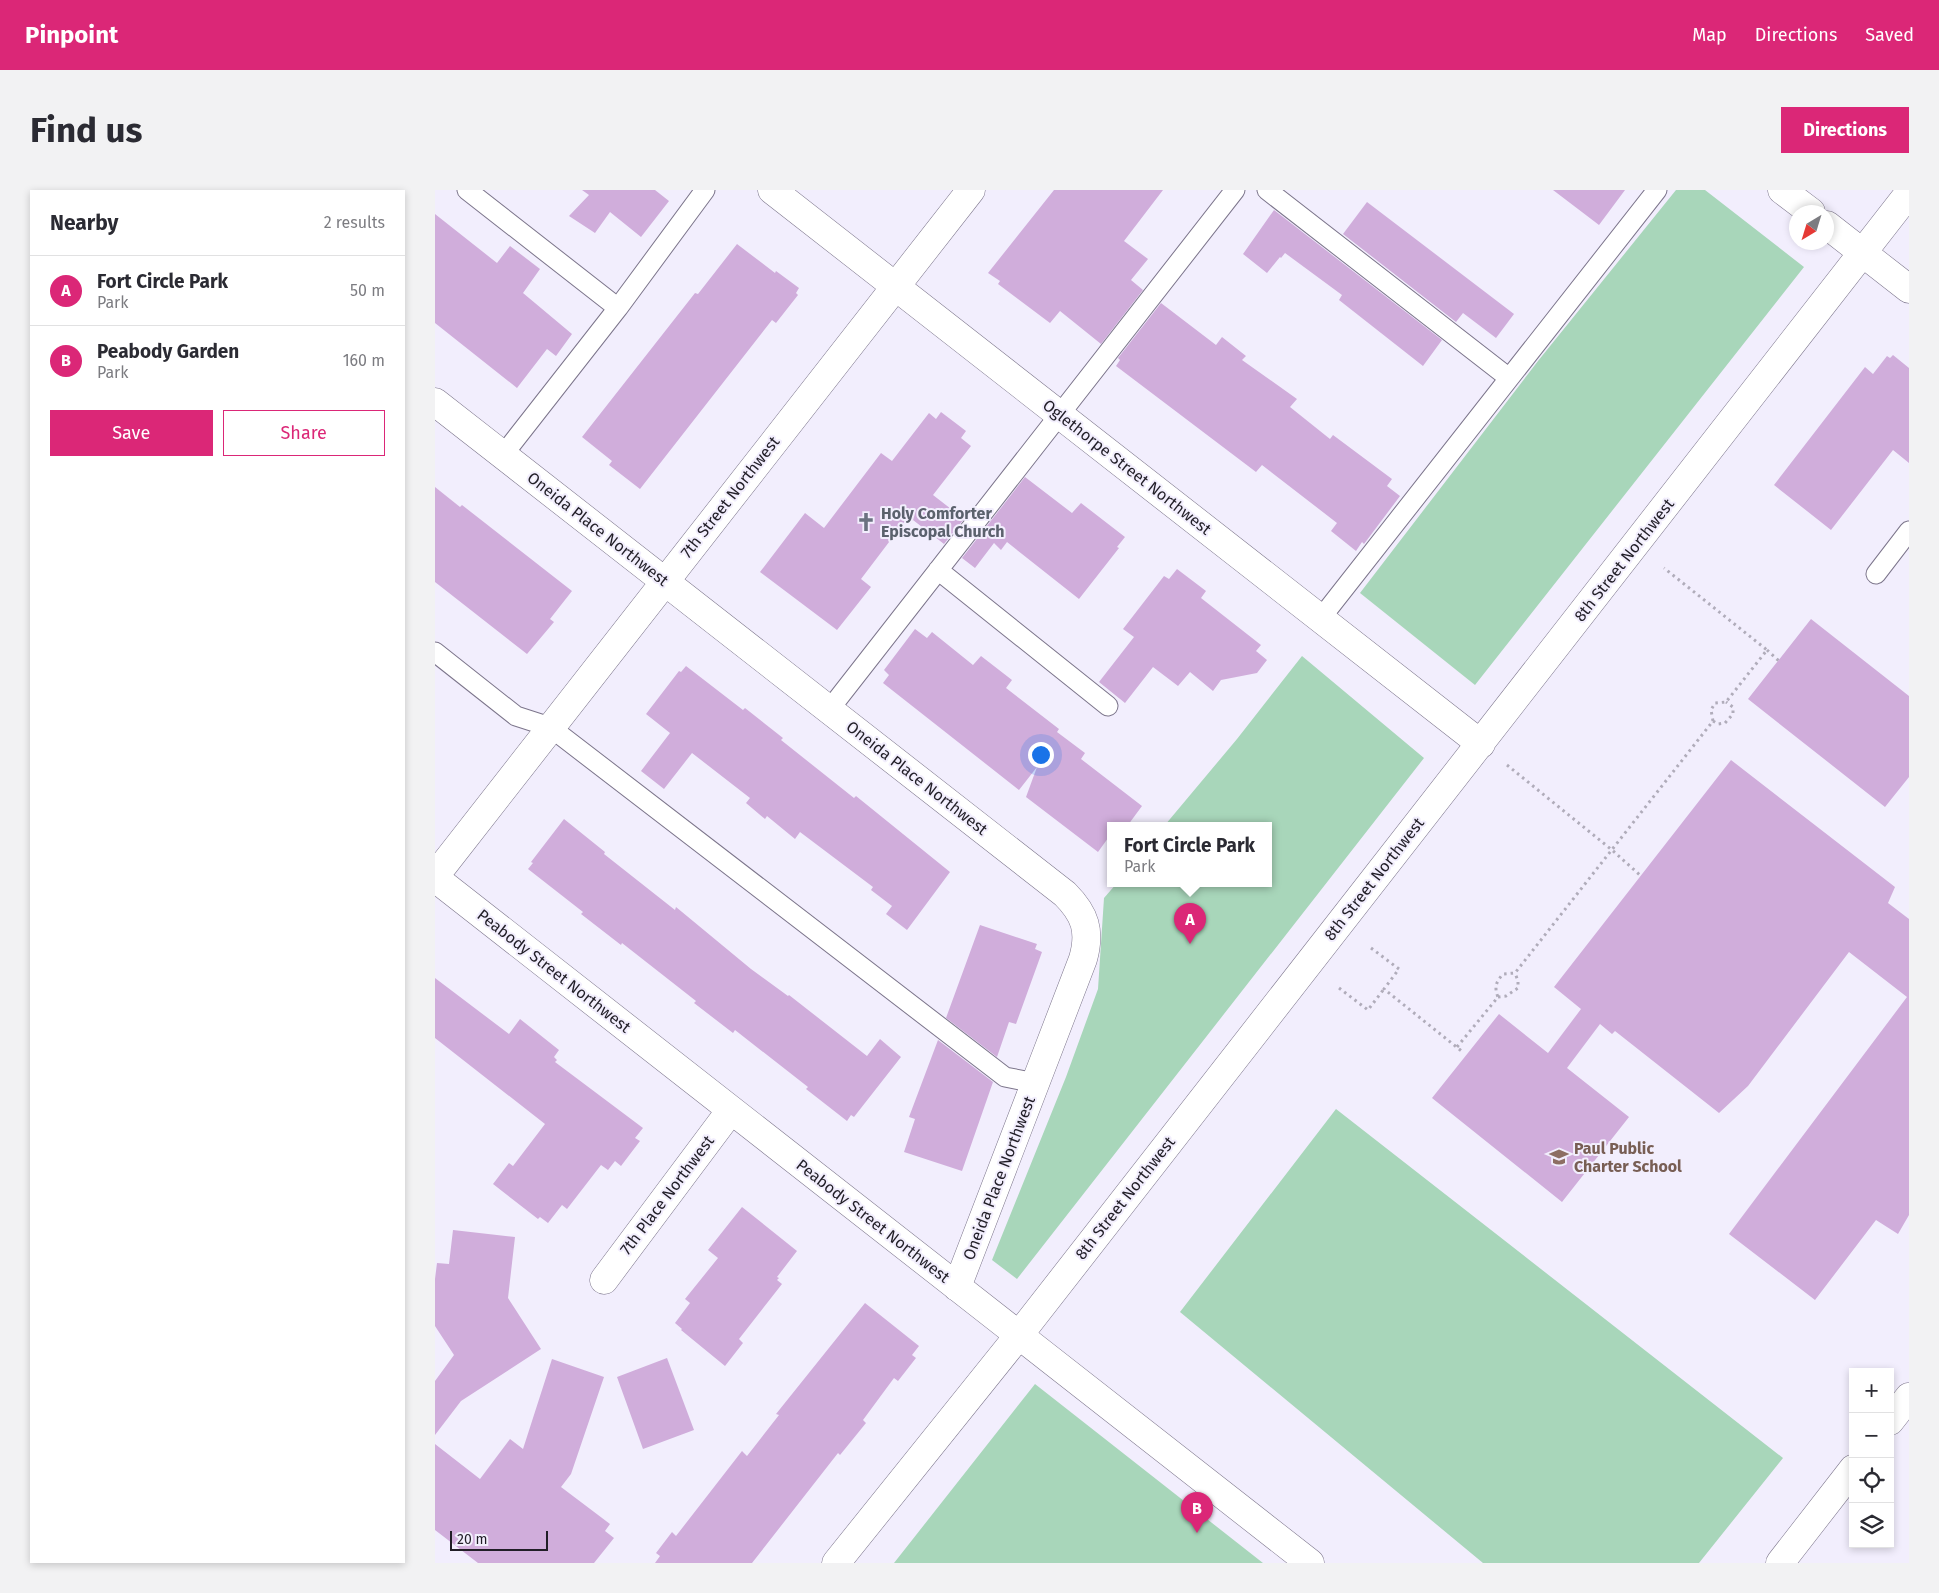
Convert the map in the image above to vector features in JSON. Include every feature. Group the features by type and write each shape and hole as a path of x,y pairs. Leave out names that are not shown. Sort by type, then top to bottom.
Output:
{"street":[{"name":"Oglethorpe Street Northwest","path":"772,190 1481,744"},
{"name":"7th Street Northwest","path":"435,877 550,727 971,190"},
{"path":"1782,190 1802,205"},
{"name":"8th Street Northwest","path":"836,1563 1019,1335 1909,193"},
{"path":"1834,230 1909,289"},
{"name":"Oneida Place Northwest","path":"435,402 1065,894 1083,916 1087,930 1087,944 1083,959 957,1287"},
{"name":"Peabody Street Northwest","path":"435,877 1310,1563"},
{"name":"7th Place Northwest","path":"604,1280 731,1110"},
{"path":"1780,1563 1849,1474"}],"lane":[{"path":"467,190 618,308"},
{"path":"503,455 618,308 705,190"},
{"path":"829,710 1235,190"},
{"path":"1267,190 1509,378"},
{"path":"1321,618 1657,190"},
{"path":"1876,574 1909,531"},
{"path":"938,570 1108,706"},
{"path":"435,652 516,716 550,727 1005,1077 1035,1083"}],"path":[{"path":"1664,568 1779,661"},
{"path":"1726,702 1767,650"},
{"path":"1498,997 1495,991 1496,982 1503,974 1515,973 1613,850 1713,721 1711,710 1715,702 1726,702 1733,707 1733,714 1725,723 1718,724 1713,721"},
{"path":"1507,765 1613,850 1641,876"},
{"path":"1339,988 1367,1010 1399,969 1371,948"},
{"path":"1457,1047 1498,997 1506,996 1518,988 1515,973"},
{"path":"1383,989 1464,1052"}],"green space":[{"path":"1676,190 1705,190 1804,267 1475,685 1360,593 1538,361"},
{"path":"1302,656 1424,758 1017,1279 992,1260 1066,1077 1098,989 1104,898 1114,887 1272,887 1272,822 1168,822 1237,739"},
{"path":"1336,1109 1783,1458 1699,1563 1483,1563 1180,1312"},
{"path":"1035,1384 1263,1563 894,1563"}],"building":[{"path":"582,190 655,190 669,201 641,237 610,212 595,233 569,216 589,195"},
{"path":"1054,190 1163,190 1124,241 1148,259 1131,280 1143,290 1101,344 1060,311 1050,323 998,284 1000,281 988,273"},
{"path":"1553,190 1625,190 1599,225"},
{"path":"1367,202 1514,314 1496,338 1463,313 1456,322 1343,234"},
{"path":"1274,210 1442,340 1423,366 1339,300 1342,295 1285,253 1267,273 1243,254"},
{"path":"435,214 497,263 510,246 540,269 523,293 572,334 556,356 547,349 517,388 435,323"},
{"path":"737,244 775,273 776,271 799,288 796,293 798,295 776,323 772,320 640,489 609,465 612,461 582,437 695,293 698,294"},
{"path":"1161,303 1216,345 1222,337 1246,356 1242,360 1297,399 1290,407 1330,439 1333,435 1392,479 1387,486 1400,496 1364,544 1362,542 1356,551 1331,531 1337,523 1262,465 1256,472 1116,366 1120,360 1118,358"},
{"path":"1893,355 1909,368 1909,463 1893,450 1831,530 1774,485 1865,367 1873,374 1887,356 1890,358"},
{"name":"Holy Comforter Episcopal Church","path":"941,412 966,431 961,438 971,446 933,495 964,519 944,544 913,520 910,524 905,521 861,579 871,587 837,630 760,572 805,513 824,528 881,453 892,461 929,413 936,419"},
{"path":"1025,477 1072,513 1081,503 1125,537 1117,547 1119,548 1079,599 1007,542 1001,550 994,543 975,568 962,558"},
{"path":"435,487 460,507 462,505 572,591 550,619 554,622 527,654 435,582"},
{"path":"1177,569 1206,591 1201,598 1261,645 1256,651 1267,660 1257,673 1221,680 1213,691 1190,672 1178,686 1153,667 1125,703 1099,682 1134,637 1123,629 1164,576 1169,579"},
{"path":"1811,619 1909,696 1909,777 1885,807 1748,699"},
{"path":"915,629 927,638 932,632 973,665 981,656 1012,680 1006,688 1059,729 1057,732 1085,753 1081,759 1142,806 1130,822 1107,822 1107,840 1098,852 1026,797 1037,767 1019,790 883,683 889,675 884,670"},
{"path":"686,666 743,710 745,708 783,738 781,740 854,798 856,796 950,872 907,930 886,914 892,906 871,890 873,887 800,832 795,839 767,816 765,819 746,803 750,798 692,753 664,789 641,771 670,733 646,714 679,671 681,672"},
{"path":"1731,760 1895,887 1888,903 1909,919 1909,1215 1898,1234 1876,1220 1815,1300 1729,1234 1907,997 1849,952 1748,1086 1719,1113 1615,1031 1612,1034 1600,1024 1567,1068 1629,1117 1562,1202 1432,1098 1499,1014 1548,1053 1581,1009 1554,987"},
{"path":"564,819 605,852 604,854 675,910 676,907 751,969 789,995 867,1056 880,1039 901,1057 854,1117 851,1115 847,1121 806,1089 808,1087 735,1030 733,1033 694,1003 696,1001 622,943 621,945 581,914 583,912 528,869 533,863 531,862"},
{"path":"980,925 1037,944 1035,949 1042,952 1016,1024 1009,1022 997,1057 946,1018"},
{"path":"435,978 509,1034 520,1019 559,1050 554,1057 557,1060 555,1062 643,1128 635,1138 640,1141 621,1166 615,1161 608,1170 601,1165 567,1209 562,1205 548,1223 540,1217 538,1219 493,1184 509,1163 513,1166 545,1124 435,1038"},
{"path":"938,1040 993,1082 962,1171 904,1152 915,1119 909,1117"},
{"path":"742,1207 797,1251 777,1277 779,1278 777,1280 782,1284 739,1339 743,1343 725,1366 675,1323 690,1303 685,1299 718,1258 708,1250"},
{"path":"453,1230 515,1237 508,1298 541,1349 461,1401 435,1435 435,1381 454,1355 435,1326 435,1279 437,1263 449,1264"},
{"path":"865,1303 919,1346 912,1355 916,1358 898,1381 894,1378 863,1420 866,1423 840,1455 838,1453 752,1563 655,1563 660,1556 656,1553 672,1532 676,1536 742,1451 747,1456 779,1415 776,1414"},
{"path":"667,1358 694,1430 643,1449 617,1377"},
{"path":"552,1359 604,1377 571,1474 561,1487 610,1524 605,1531 614,1538 594,1563 478,1563 435,1530 435,1444 480,1479 510,1439 523,1449"}],"place":[{"name":"Holy Comforter Episcopal Church","path":"866,522"},
{"name":"Fort Circle Park","path":"1190,944"},
{"name":"Paul Public Charter School","path":"1559,1157"},
{"name":"Peabody Garden","path":"1197,1533"}]}
